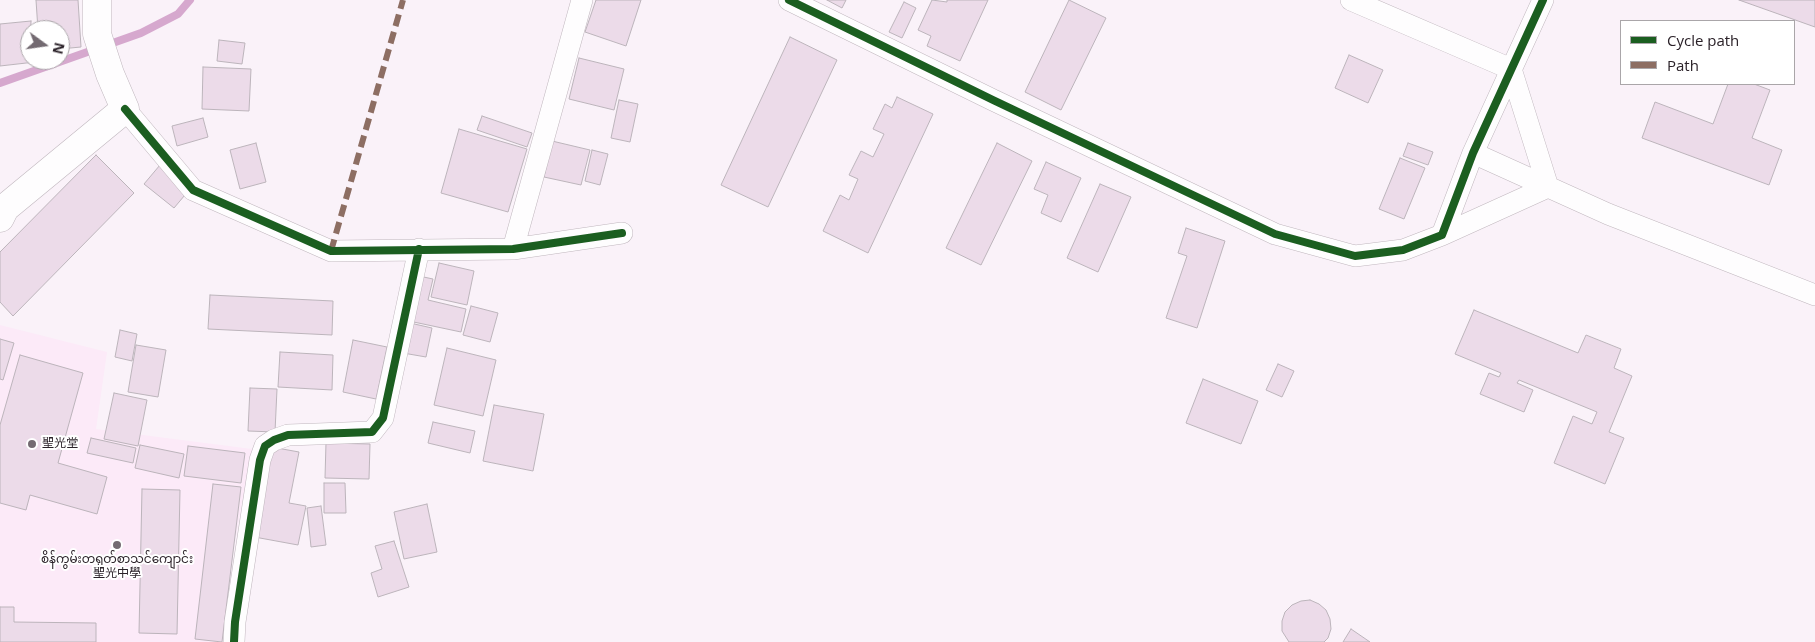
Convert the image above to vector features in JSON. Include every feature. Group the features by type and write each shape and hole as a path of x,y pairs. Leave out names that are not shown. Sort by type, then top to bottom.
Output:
{"street":[{"path":"97,0 97,34 110,74 125,109 193,190 331,251 512,248 622,233"},
{"path":"512,248 582,0"},
{"path":"789,0 1275,234 1355,256 1402,250 1442,235 1548,187"},
{"path":"1351,0 1511,69 1548,187"},
{"path":"1442,235 1473,153 1543,0"},
{"path":"0,218 5,208 125,109"},
{"path":"1473,153 1608,214 1815,295"},
{"path":"234,642 235,622 260,460 265,446 274,440 288,435 372,432 382,418 419,249"}],"shaded area":[{"name":"စိန်ကွမ်းတရုတ်စာသင်ကျောင်း 聖光中學","path":"0,325 107,352 96,429 252,449 216,642 0,642"}],"building":[{"path":"36,0 78,0 81,47 70,48 70,20 37,20"},
{"path":"596,0 641,0 626,46 585,32"},
{"path":"827,0 846,0 842,8"},
{"path":"932,0 947,2 947,0 988,0 960,61 927,46 931,36 918,30"},
{"path":"1069,0 1106,18 1061,110 1025,92"},
{"path":"1739,0 1815,0 1815,27"},
{"path":"904,2 916,8 902,38 889,32"},
{"path":"20,22 20,64 0,66 0,24"},
{"path":"790,37 837,60 768,207 721,185"},
{"path":"219,40 245,43 242,64 217,61"},
{"path":"1349,55 1383,70 1368,103 1335,88"},
{"path":"579,58 624,69 614,110 569,99"},
{"path":"203,67 251,69 249,111 202,109"},
{"path":"1728,85 1757,85 1770,90 1752,138 1782,150 1769,185 1642,138 1655,102 1713,124"},
{"path":"897,97 933,114 868,253 823,231 840,195 849,200 858,179 849,175 861,151 873,157 884,134 873,129 885,104 892,108"},
{"path":"619,100 638,104 630,142 611,138"},
{"path":"482,116 532,133 527,147 477,130"},
{"path":"203,118 208,137 177,146 172,126"},
{"path":"459,129 527,149 508,212 441,193"},
{"path":"552,141 590,150 581,185 544,177"},
{"path":"256,143 266,182 240,189 230,150"},
{"path":"997,143 1032,161 981,265 946,248"},
{"path":"1408,143 1433,152 1428,165 1403,156"},
{"path":"592,150 608,154 600,185 585,181"},
{"path":"96,155 134,193 13,316 0,302 0,252"},
{"path":"1400,158 1425,168 1404,219 1379,209"},
{"path":"1046,162 1081,178 1061,222 1041,213 1048,195 1034,189"},
{"path":"160,165 190,189 174,208 144,184"},
{"path":"1100,184 1131,197 1098,272 1067,258"},
{"path":"1186,228 1225,241 1197,328 1166,318 1187,256 1178,253"},
{"path":"439,263 474,271 467,305 431,297"},
{"path":"419,276 433,279 428,300 466,309 461,332 409,321"},
{"path":"210,295 333,301 332,335 208,329"},
{"path":"471,306 498,313 490,342 463,335"},
{"path":"1474,310 1578,353 1586,335 1621,349 1614,368 1632,376 1609,432 1624,438 1605,484 1554,463 1573,416 1592,424 1597,412 1519,380 1517,383 1533,390 1524,412 1480,394 1489,373 1499,377 1501,373 1455,354"},
{"path":"410,323 432,328 426,357 403,353"},
{"path":"120,330 137,334 132,361 115,357"},
{"path":"0,339 14,343 3,380 0,379"},
{"path":"353,340 387,347 376,399 343,392"},
{"path":"136,345 166,350 158,397 128,392"},
{"path":"447,348 496,360 483,416 434,405"},
{"path":"280,352 333,355 332,390 278,387"},
{"name":"聖光堂","path":"20,355 83,373 58,463 107,477 97,514 30,495 26,510 0,503 0,425"},
{"path":"1278,364 1294,371 1282,397 1266,390"},
{"path":"1203,379 1258,401 1241,444 1186,423"},
{"path":"250,388 277,389 275,432 248,431"},
{"path":"114,393 147,400 138,446 104,439"},
{"path":"494,405 544,414 533,471 483,461"},
{"path":"433,422 475,431 470,453 428,443"},
{"path":"91,438 136,448 133,463 87,453"},
{"path":"326,443 370,444 369,479 325,478"},
{"path":"140,445 184,454 179,478 135,468"},
{"path":"188,446 245,453 241,483 184,476"},
{"path":"266,446 299,452 289,503 306,506 298,545 249,536"},
{"path":"324,483 345,483 346,513 324,513"},
{"path":"213,484 241,487 222,642 195,639"},
{"path":"142,489 180,490 177,634 139,633"},
{"path":"427,504 437,552 404,559 394,512"},
{"path":"321,506 326,545 311,547 307,508"},
{"path":"394,541 409,587 378,597 371,573 382,569 375,546"},
{"path":"1310,600 1326,610 1330,619 1331,629 1328,638 1324,642 1289,642 1282,631 1282,621 1285,612 1292,605"},
{"path":"0,607 14,607 14,622 96,623 96,642 0,642"},
{"path":"1351,629 1370,642 1343,642"}],"waterway":[{"path":"0,83 141,33 178,14 190,0"}],"marked path":[{"path":"331,251 403,0"}],"cycle path":[{"path":"789,0 993,100 1275,234 1355,256 1403,250 1442,235 1473,153 1543,0"},
{"path":"125,109 193,190 331,251 513,249 622,233"},
{"path":"234,642 235,622 260,460 265,446 274,440 288,435 372,432 383,418 419,249"}],"place":[{"name":"聖光堂","path":"32,444"},
{"name":"စိန်ကွမ်းတရုတ်စာသင်ကျောင်း 聖光中學","path":"117,545"}]}
